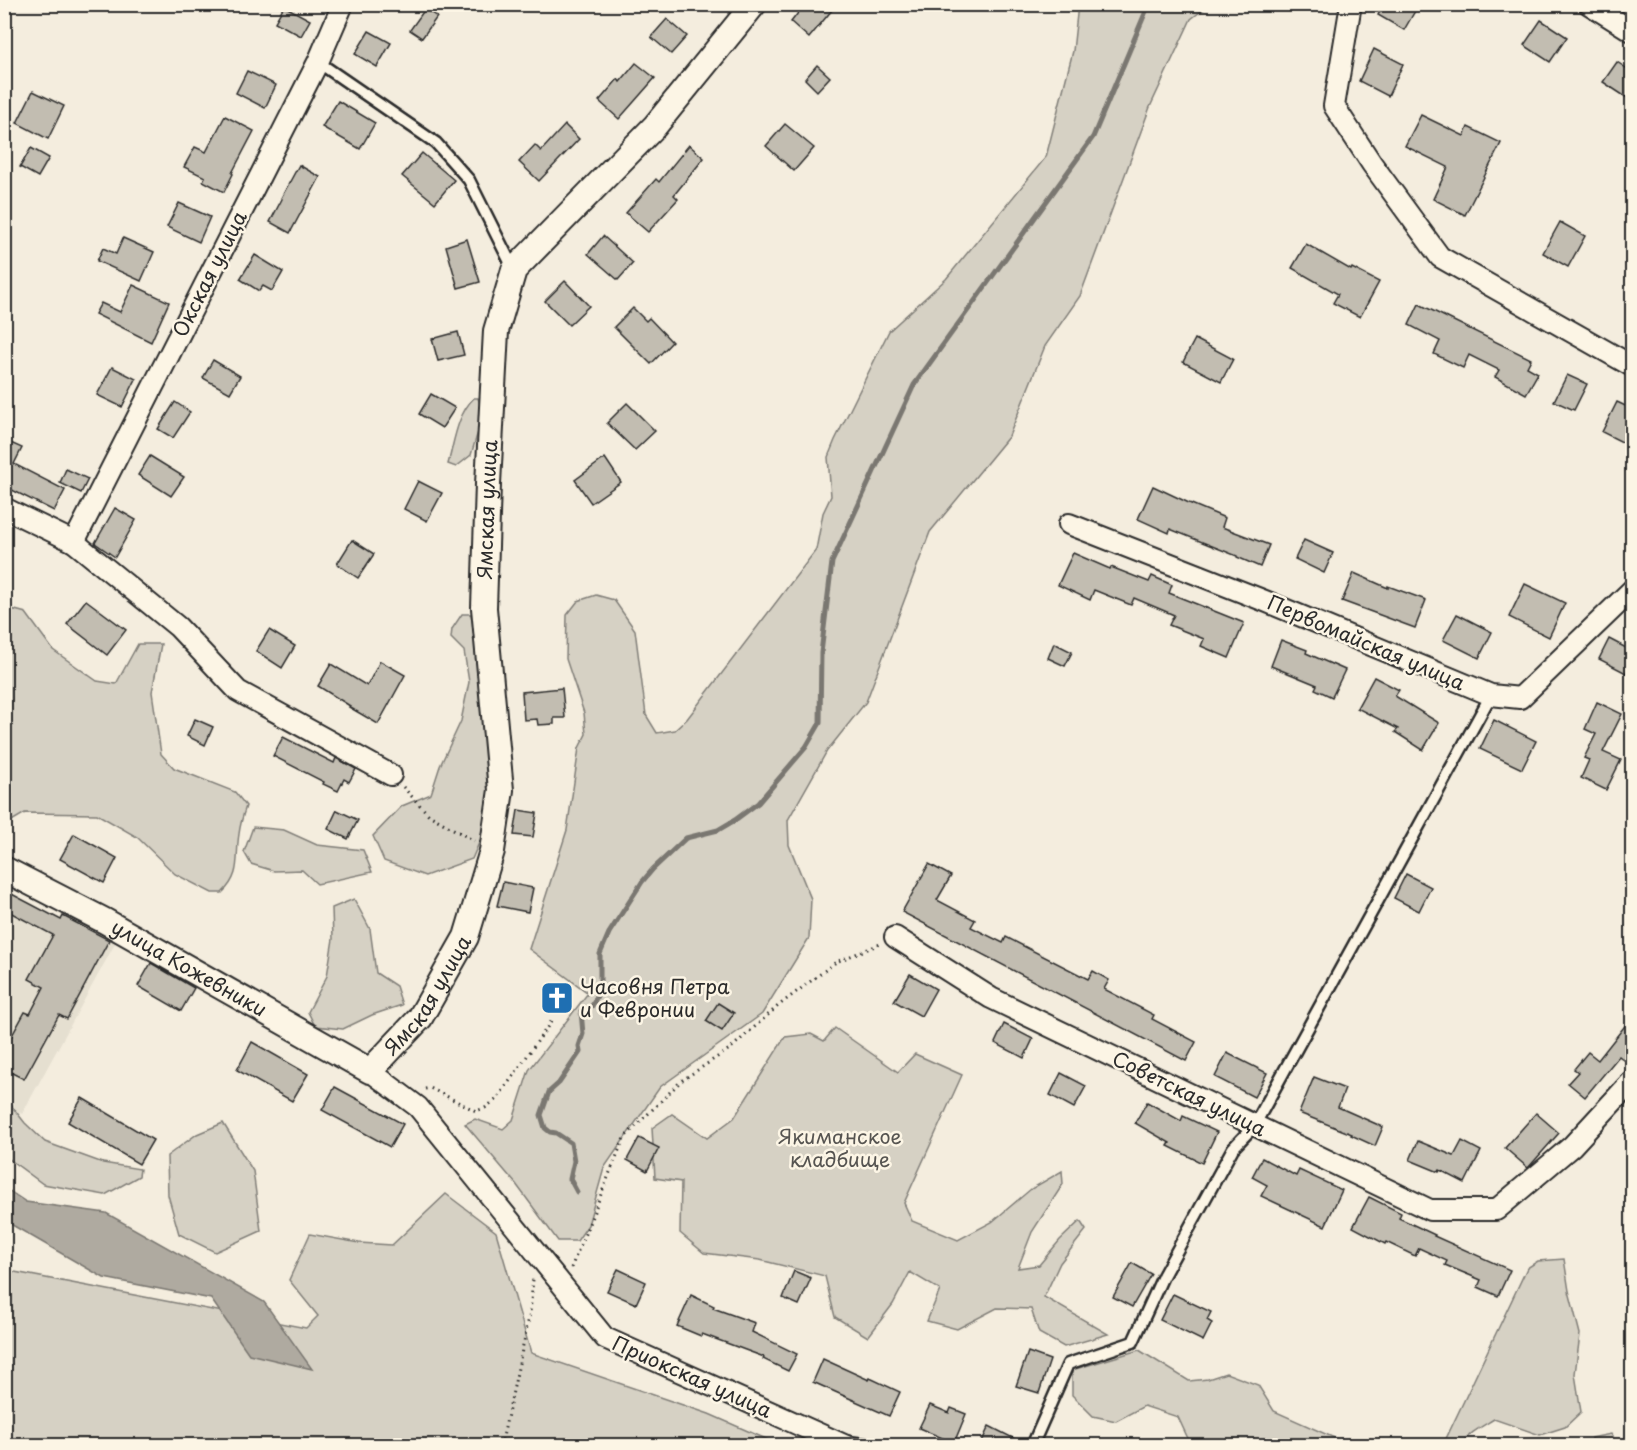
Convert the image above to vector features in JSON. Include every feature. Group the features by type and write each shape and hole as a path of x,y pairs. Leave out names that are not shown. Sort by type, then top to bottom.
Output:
{"street":[{"name":"Окская улица","path":"74,542 318,62 343,4"},
{"name":"Ямская улица","path":"370,1071 420,1018 466,936 492,851 501,790 484,608 488,484 496,331 514,270 655,126 754,4"},
{"path":"1351,4 1334,106 1372,164 1440,257 1632,366"},
{"path":"1589,4 1632,31"},
{"path":"4,508 74,542 178,627 238,691 392,775"},
{"name":"Первомайская улица","path":"1069,524 1265,601 1491,695 1520,698 1632,590"},
{"name":"улица Кожевники","path":"4,869 105,921 370,1071"},
{"name":"Советская улица","path":"895,937 991,998 1430,1210 1496,1210 1572,1146 1632,1081"},
{"name":"Приокская улица","path":"370,1071 418,1107 604,1338 839,1443"}],"lane":[{"path":"318,62 436,143 469,180 514,270"},
{"path":"1032,1446 1068,1364 1133,1342 1163,1276 1233,1148 1254,1126 1491,695"},
{"path":"839,1443 878,1446"}],"path":[{"path":"392,775 429,815 492,851"},
{"path":"564,1287 624,1138 681,1081 731,1048 778,1006 836,962 895,937"},
{"path":"401,1094 430,1088 476,1111 485,1108 497,1099 553,1019"},
{"path":"501,1446 530,1313 536,1253"}],"shaded area":[{"path":"4,890 61,920 63,916 109,940 117,940 22,1114 5,1105"},
{"path":"5,1188 26,1202 106,1213 264,1302 312,1369 249,1354 211,1299 104,1278 5,1221"}],"green space":[{"path":"1078,5 1209,5 1191,19 1150,107 1080,296 1045,346 1009,436 930,532 866,702 827,751 788,820 789,845 811,899 809,938 762,1014 660,1087 604,1168 588,1225 577,1241 558,1241 516,1184 465,1124 475,1119 503,1129 513,1120 529,1070 588,993 529,949 567,830 579,748 586,734 584,713 566,659 567,615 578,601 596,595 614,600 635,630 646,715 657,733 675,730 687,719 816,550 823,513 831,496 828,457 889,331 946,279 1046,157 1073,51"},
{"path":"474,398 478,398 483,415 471,455 456,467 448,464 454,438 464,412"},
{"path":"4,607 26,613 53,650 97,681 116,684 138,644 161,644 152,692 161,754 174,768 235,792 246,806 239,831 237,865 233,879 222,893 212,893 175,874 137,837 97,814 25,813 5,825"},
{"path":"462,614 471,614 479,655 491,786 485,829 472,859 425,876 384,861 373,836 402,806 431,794 440,766 461,721 469,682 464,651 451,638 452,629"},
{"path":"253,827 284,830 317,845 363,850 372,872 317,884 302,870 274,871 251,864 244,852"},
{"path":"354,899 370,929 376,973 396,986 402,1005 372,1015 343,1029 315,1026 308,1012 327,976 333,939 332,908"},
{"name":"Якиманское кладбище","path":"835,1028 898,1072 915,1054 962,1075 904,1203 912,1221 958,1240 992,1222 1031,1189 1062,1171 1063,1184 1032,1232 1018,1268 1039,1265 1080,1221 1086,1230 1060,1263 1044,1297 1108,1334 1064,1347 1039,1333 1031,1309 997,1308 957,1329 927,1321 940,1290 910,1272 893,1304 868,1337 835,1317 825,1276 760,1260 704,1253 680,1233 681,1182 655,1178 652,1128 672,1114 707,1138 734,1118 785,1037 811,1034 824,1041"},
{"path":"4,1102 10,1104 25,1123 45,1142 103,1163 140,1169 139,1176 105,1195 43,1184 5,1156"},
{"path":"223,1123 253,1171 261,1231 215,1252 179,1234 168,1195 167,1156 197,1134"},
{"path":"446,1194 496,1232 531,1353 709,1414 780,1445 5,1445 4,1270 306,1328 318,1316 289,1280 310,1234 359,1243 392,1245"},
{"path":"1564,1259 1580,1334 1575,1374 1581,1412 1565,1427 1540,1435 1494,1419 1471,1434 1460,1445 1443,1445 1527,1268 1538,1261"},
{"path":"1139,1350 1189,1381 1208,1379 1226,1373 1258,1385 1274,1411 1350,1445 1191,1445 1178,1417 1144,1406 1116,1421 1093,1416 1072,1395 1072,1370"},
{"path":"1611,1434 1617,1445 1590,1445 1591,1438"},
{"path":"1379,1441 1403,1445 1350,1445"}],"building":[{"path":"805,4 825,4 832,10 809,38 791,22"},
{"path":"1384,4 1419,4 1404,30 1378,15"},
{"path":"284,6 310,20 301,36 275,22"},
{"path":"425,9 437,17 422,38 410,30"},
{"path":"667,19 687,36 671,54 651,37"},
{"path":"1541,20 1567,37 1550,62 1524,45"},
{"path":"369,31 391,43 377,67 355,54"},
{"path":"1374,49 1403,64 1388,96 1359,81"},
{"path":"1617,62 1632,72 1632,101 1603,82"},
{"path":"636,63 655,78 619,119 599,101"},
{"path":"817,65 830,77 817,91 805,79"},
{"path":"247,71 276,85 265,108 236,93"},
{"path":"33,91 64,106 48,139 17,123"},
{"path":"338,101 375,123 360,149 322,127"},
{"path":"1421,115 1464,136 1468,127 1501,143 1465,215 1433,199 1448,167 1405,146"},
{"path":"225,116 254,131 224,192 203,181 205,177 184,167 195,147 206,152"},
{"path":"785,124 814,148 794,171 766,146"},
{"path":"565,125 579,139 539,181 519,162 535,145 541,151"},
{"path":"689,145 704,158 674,195 678,199 648,232 626,213 656,179 659,182"},
{"path":"31,148 49,158 38,177 20,167"},
{"path":"422,153 454,180 435,203 402,176"},
{"path":"299,165 320,177 290,233 270,222"},
{"path":"179,203 210,217 199,242 167,227"},
{"path":"1560,222 1585,236 1568,267 1543,253"},
{"path":"603,236 633,263 618,280 588,254"},
{"path":"123,238 154,252 141,281 97,261 103,248 116,254"},
{"path":"467,239 480,282 458,288 446,246"},
{"path":"1306,244 1351,270 1352,268 1379,282 1360,317 1333,303 1338,294 1292,268"},
{"path":"255,255 283,272 272,291 263,286 259,291 240,279"},
{"path":"565,281 589,306 569,325 545,301"},
{"path":"133,285 169,302 151,342 95,314 101,303 120,312"},
{"path":"1419,304 1531,359 1527,367 1538,373 1526,394 1495,377 1499,370 1469,355 1463,368 1434,354 1440,341 1409,325"},
{"path":"633,308 646,321 649,318 672,342 651,364 614,327"},
{"path":"458,332 464,355 438,361 432,339"},
{"path":"1195,339 1233,359 1221,382 1183,362"},
{"path":"213,360 240,376 230,393 203,378"},
{"path":"112,367 136,379 122,407 97,395"},
{"path":"1567,375 1587,384 1574,410 1554,401"},
{"path":"431,394 455,408 442,428 419,414"},
{"path":"175,402 190,412 173,438 158,429"},
{"path":"1617,402 1632,409 1632,447 1602,432"},
{"path":"627,403 655,431 635,450 607,423"},
{"path":"4,440 22,448 14,464 65,490 54,511 4,486"},
{"path":"150,456 184,477 171,496 138,475"},
{"path":"605,458 621,482 591,503 575,480"},
{"path":"66,469 88,479 81,493 60,483"},
{"path":"418,481 442,493 427,521 404,509"},
{"path":"1153,486 1225,518 1222,527 1269,545 1260,567 1170,529 1169,533 1138,519"},
{"path":"115,508 136,520 115,557 95,543"},
{"path":"352,540 374,554 358,578 337,564"},
{"path":"1304,540 1333,553 1324,573 1295,559"},
{"path":"1073,553 1149,582 1152,576 1172,585 1169,593 1244,623 1229,658 1201,646 1204,639 1169,625 1174,615 1134,598 1131,605 1094,590 1090,600 1058,585"},
{"path":"1354,573 1388,588 1388,586 1426,600 1415,628 1342,601"},
{"path":"1525,584 1565,603 1549,637 1509,617"},
{"path":"86,600 126,630 107,655 67,624"},
{"path":"1457,614 1492,632 1479,658 1443,640"},
{"path":"269,630 295,646 282,668 256,651"},
{"path":"1609,639 1632,651 1632,661 1626,673 1599,659"},
{"path":"1281,640 1307,650 1306,653 1345,670 1332,697 1315,689 1317,685 1271,666"},
{"path":"1054,643 1072,652 1065,666 1048,658"},
{"path":"380,661 405,675 378,724 318,686 331,664 367,686"},
{"path":"1374,677 1399,690 1395,696 1439,723 1423,750 1395,732 1398,729 1357,708"},
{"path":"562,688 565,718 554,718 554,724 538,725 537,719 524,720 522,692"},
{"path":"1597,702 1622,714 1603,752 1621,760 1606,790 1581,778 1589,760 1584,758 1596,734 1585,729"},
{"path":"195,719 213,727 205,745 187,736"},
{"path":"1494,720 1536,741 1522,769 1480,749"},
{"path":"283,737 334,763 336,758 356,769 349,782 344,779 338,791 273,756"},
{"path":"337,810 358,820 348,839 328,829"},
{"path":"518,810 537,813 533,837 514,835"},
{"path":"74,834 117,858 104,883 60,859"},
{"path":"929,864 951,876 937,900 975,920 971,927 1003,943 1006,937 1088,979 1093,971 1109,980 1104,989 1154,1015 1152,1019 1196,1042 1186,1061 902,912"},
{"path":"1406,874 1431,887 1419,911 1394,898"},
{"path":"503,882 533,888 528,912 497,906"},
{"path":"4,890 61,920 63,916 109,940 67,1019 59,1015 24,1079 4,1069 4,1050 25,1012 30,1014 44,987 29,979 53,935 4,909"},
{"path":"151,963 194,988 181,1011 138,986"},
{"path":"910,974 936,989 921,1016 894,1001"},
{"name":"Часовня Петра и Февронии","path":"557,988 564,991 567,998 564,1005 557,1008 550,1005 547,998 550,991"},
{"path":"718,1003 734,1013 722,1031 706,1021"},
{"path":"1632,1017 1632,1049 1624,1060 1619,1056 1585,1097 1568,1083 1578,1072 1574,1069 1588,1052 1598,1060"},
{"path":"1004,1024 1033,1039 1024,1058 995,1043"},
{"path":"252,1042 308,1074 292,1101 237,1070"},
{"path":"1227,1053 1267,1073 1254,1097 1215,1077"},
{"path":"1061,1073 1086,1086 1074,1108 1050,1095"},
{"path":"1314,1077 1345,1089 1338,1107 1383,1127 1375,1146 1352,1134 1299,1113"},
{"path":"335,1087 403,1124 390,1147 322,1110"},
{"path":"82,1098 153,1140 139,1164 68,1122"},
{"path":"1147,1102 1181,1121 1183,1116 1217,1132 1202,1163 1168,1146 1170,1143 1135,1123"},
{"path":"1536,1113 1559,1133 1528,1168 1505,1148"},
{"path":"639,1138 659,1148 647,1171 627,1160"},
{"path":"1418,1141 1454,1156 1462,1141 1481,1151 1465,1183 1440,1170 1439,1172 1410,1160"},
{"path":"1262,1158 1296,1176 1299,1170 1342,1190 1325,1226 1261,1196 1267,1185 1252,1177"},
{"path":"1369,1197 1401,1213 1399,1218 1510,1270 1498,1296 1478,1287 1481,1280 1445,1265 1447,1261 1419,1248 1415,1256 1386,1242 1385,1244 1353,1227"},
{"path":"1132,1263 1151,1274 1132,1307 1113,1297"},
{"path":"618,1269 646,1282 636,1304 607,1291"},
{"path":"794,1271 811,1278 799,1305 783,1298"},
{"path":"1173,1294 1211,1312 1207,1320 1212,1323 1203,1341 1160,1320"},
{"path":"691,1295 714,1306 713,1308 755,1323 752,1332 797,1354 788,1371 763,1359 764,1357 677,1326"},
{"path":"1028,1352 1050,1360 1039,1393 1016,1386"},
{"path":"823,1359 900,1392 889,1416 813,1382"},
{"path":"930,1405 949,1413 951,1408 966,1414 954,1443 919,1428"},
{"path":"989,1426 1025,1444 1025,1446 980,1446"}],"waterway":[{"path":"577,1192 570,1179 574,1161 571,1143 545,1128 541,1115 549,1092 559,1083 580,1052 579,1046 583,1034 581,1011 592,1006 600,990 600,954 609,933 653,869 686,838 718,830 758,803 806,747 820,723 821,653 832,562 914,385 1093,137 1149,4"}],"place":[{"name":"Часовня Петра и Февронии","path":"557,998"}]}
